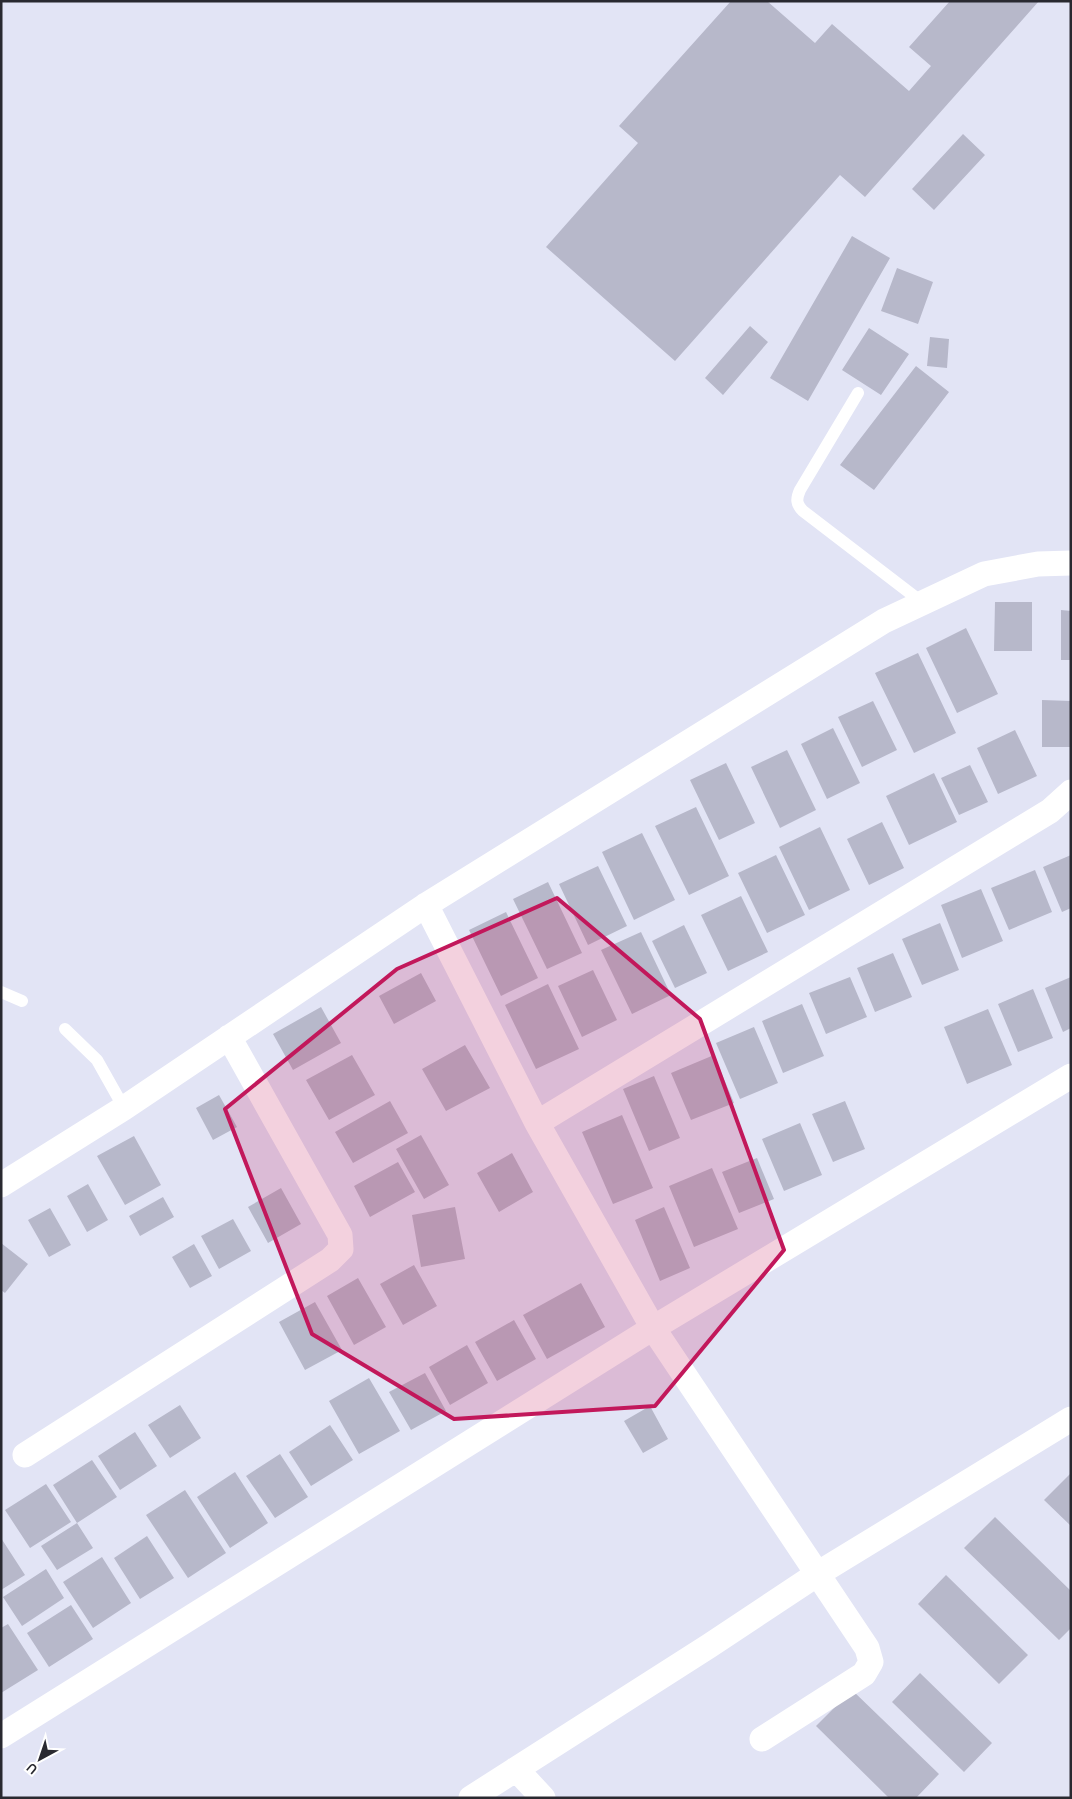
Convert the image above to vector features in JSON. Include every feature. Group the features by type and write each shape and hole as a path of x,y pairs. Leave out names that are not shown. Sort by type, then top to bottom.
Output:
{"street":[{"path":"1,1186 124,1108 426,905 884,621 984,574 1038,564 1071,563"},
{"path":"537,1123 1050,811 1071,792"},
{"path":"426,905 537,1123 654,1328 867,1648 871,1662 864,1674 762,1739"},
{"path":"24,1455 330,1260 341,1249 340,1235 229,1037"},
{"path":"1,1736 654,1328 1071,1076"},
{"path":"471,1798 709,1646 818,1573 1068,1427"},
{"path":"516,1769 543,1798"}],"lane":[{"path":"858,393 800,490 796,499 798,506 923,603"},
{"path":"1,992 22,1001"},
{"path":"65,1029 97,1060 124,1108"}],"highlighted area":[{"path":"557,898 700,1019 784,1250 655,1406 454,1419 312,1334 225,1109 397,969"}],"building":[{"path":"731,1 767,1 815,43 832,24 909,91 931,66 909,47 950,1 1039,1 865,197 840,175 675,361 546,247 638,143 619,126"},
{"path":"963,134 985,155 934,210 912,189"},
{"path":"852,236 890,258 808,401 770,378"},
{"path":"897,268 933,282 918,324 881,311"},
{"path":"750,326 768,342 723,395 705,378"},
{"path":"869,328 909,354 881,395 842,370"},
{"path":"930,337 949,339 947,368 927,366"},
{"path":"916,366 949,392 874,490 840,465"},
{"path":"995,602 1032,602 1032,651 994,651"},
{"path":"1061,610 1071,611 1071,660 1061,660"},
{"path":"966,628 998,694 957,713 926,648"},
{"path":"918,653 956,733 914,753 875,673"},
{"path":"1042,700 1071,701 1071,747 1042,747"},
{"path":"873,701 897,750 862,767 838,717"},
{"path":"833,728 860,783 827,799 801,744"},
{"path":"1015,730 1037,776 998,794 977,748"},
{"path":"787,750 816,810 780,828 751,767"},
{"path":"726,763 755,823 719,840 690,780"},
{"path":"970,765 988,802 959,815 941,778"},
{"path":"934,773 957,822 909,845 886,796"},
{"path":"696,807 729,876 689,895 655,826"},
{"path":"882,822 904,868 869,885 847,839"},
{"path":"820,827 850,890 809,910 779,847"},
{"path":"642,833 675,900 634,920 602,852"},
{"path":"776,855 805,915 767,933 738,873"},
{"path":"1071,855 1071,908 1062,912 1043,867"},
{"path":"598,866 627,926 588,945 559,884"},
{"path":"1035,870 1052,912 1009,930 991,888"},
{"path":"548,882 582,953 547,969 513,899"},
{"path":"981,889 1003,941 962,958 941,905"},
{"path":"741,896 768,952 728,971 701,915"},
{"path":"506,912 538,978 501,996 469,930"},
{"path":"940,923 959,970 922,985 902,939"},
{"path":"684,925 707,973 675,988 652,941"},
{"path":"641,932 671,995 632,1014 601,950"},
{"path":"893,953 912,997 875,1012 857,968"},
{"path":"593,970 617,1020 582,1037 558,986"},
{"path":"421,973 436,1001 394,1024 379,996"},
{"path":"850,977 867,1017 826,1034 809,993"},
{"path":"1071,977 1071,1028 1063,1032 1045,988"},
{"path":"548,984 579,1049 536,1069 505,1005"},
{"path":"1033,989 1053,1038 1018,1052 998,1004"},
{"path":"802,1004 824,1056 783,1073 762,1021"},
{"path":"321,1007 341,1043 293,1070 273,1034"},
{"path":"988,1009 1012,1065 967,1084 944,1027"},
{"path":"754,1027 778,1083 740,1099 716,1043"},
{"path":"465,1045 490,1088 446,1111 422,1069"},
{"path":"352,1055 375,1095 329,1120 306,1080"},
{"path":"714,1055 734,1103 691,1120 671,1073"},
{"path":"654,1076 680,1138 649,1151 623,1089"},
{"path":"219,1095 237,1127 213,1140 196,1108"},
{"path":"390,1101 408,1133 353,1163 335,1132"},
{"path":"845,1101 865,1149 833,1162 812,1114"},
{"path":"622,1115 653,1188 613,1204 582,1132"},
{"path":"800,1123 822,1175 784,1191 762,1139"},
{"path":"421,1135 449,1185 424,1199 396,1149"},
{"path":"134,1136 161,1185 125,1205 97,1156"},
{"path":"512,1153 533,1192 499,1212 477,1173"},
{"path":"757,1158 774,1199 739,1213 722,1172"},
{"path":"398,1162 415,1192 370,1217 354,1186"},
{"path":"712,1168 738,1229 694,1247 669,1186"},
{"path":"88,1184 108,1220 87,1232 67,1196"},
{"path":"281,1188 301,1224 268,1243 248,1207"},
{"path":"163,1197 174,1217 140,1236 129,1216"},
{"path":"455,1207 465,1259 421,1267 412,1215"},
{"path":"664,1207 690,1268 660,1281 635,1220"},
{"path":"50,1208 71,1245 49,1257 28,1220"},
{"path":"233,1219 251,1251 219,1269 201,1236"},
{"path":"1,1243 28,1264 5,1293 1,1290"},
{"path":"194,1244 212,1276 190,1288 172,1257"},
{"path":"414,1265 437,1306 403,1325 380,1284"},
{"path":"358,1278 386,1327 354,1345 327,1296"},
{"path":"581,1283 605,1327 547,1359 523,1315"},
{"path":"315,1302 342,1350 305,1370 279,1322"},
{"path":"514,1320 536,1359 497,1381 475,1342"},
{"path":"467,1345 488,1383 450,1405 429,1367"},
{"path":"425,1373 446,1411 411,1430 389,1392"},
{"path":"369,1378 400,1431 359,1454 329,1401"},
{"path":"180,1405 201,1438 170,1458 148,1425"},
{"path":"650,1406 668,1439 643,1453 624,1421"},
{"path":"330,1425 353,1460 311,1486 289,1452"},
{"path":"135,1432 157,1466 120,1490 98,1456"},
{"path":"280,1454 308,1497 275,1518 246,1476"},
{"path":"92,1460 117,1497 77,1523 53,1485"},
{"path":"235,1472 268,1523 230,1548 197,1497"},
{"path":"1071,1473 1071,1526 1044,1500"},
{"path":"46,1484 71,1522 30,1548 5,1510"},
{"path":"185,1490 226,1553 188,1578 146,1515"},
{"path":"995,1517 1071,1591 1071,1628 1059,1640 964,1548"},
{"path":"77,1523 93,1548 57,1570 41,1546"},
{"path":"147,1536 174,1578 140,1599 114,1558"},
{"path":"1,1538 25,1575 1,1590"},
{"path":"102,1557 131,1603 93,1628 63,1582"},
{"path":"46,1569 64,1598 22,1626 3,1597"},
{"path":"946,1575 1028,1655 999,1684 918,1604"},
{"path":"71,1605 93,1639 49,1667 27,1633"},
{"path":"8,1624 38,1670 1,1693 1,1628"},
{"path":"920,1673 992,1743 964,1772 892,1702"},
{"path":"852,1690 939,1774 916,1798 889,1798 816,1726"}]}
